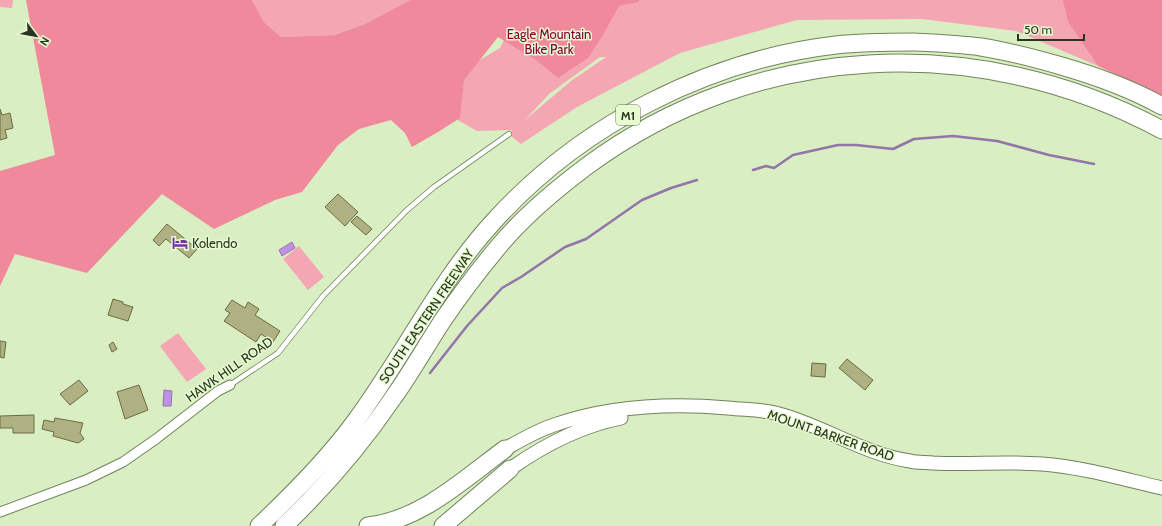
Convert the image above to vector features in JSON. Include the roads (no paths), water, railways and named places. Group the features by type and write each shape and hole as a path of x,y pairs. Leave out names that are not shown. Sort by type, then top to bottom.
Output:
{"highway":[{"name":"SOUTH EASTERN FREEWAY","path":"259,526 324,460 353,425 437,294 466,254 495,220 528,187 564,157 603,130 643,106 685,86 729,69 774,56 821,47 884,42 931,43 979,47 1025,56 1110,82 1150,99 1162,106"},
{"name":"SOUTH EASTERN FREEWAY","path":"284,526 308,504 338,471 367,435 444,319 500,244 534,210 569,180 607,151 647,128 689,107 733,90 779,76 825,68 875,63 921,63 968,66 1013,75 1063,88 1098,100 1140,118 1162,130"},
{"path":"373,525 400,518 426,506 441,497 505,449"},
{"path":"443,526 510,469"}],"main road":[{"name":"MOUNT BARKER ROAD","path":"505,449 554,425 588,416 644,406 679,405 753,409 779,414 804,422 865,449 910,462 955,464 1041,464 1069,467 1162,488"},
{"name":"MOUNT BARKER ROAD","path":"510,469 540,449 561,438 576,431 614,419 636,414 670,410 701,411 764,416 789,422 869,455 884,460 914,466 945,469 1040,468 1068,471 1162,494"}],"street":[{"name":"HAWK HILL ROAD","path":"0,512 86,480 123,462 156,439 218,391 230,385"}],"lane":[{"name":"HAWK HILL ROAD","path":"230,385 278,354 323,296 407,210 434,187 509,134"}],"waterway":[{"path":"753,170 766,166 774,168 793,155 838,145 856,145 893,149 914,139 953,136 997,141 1049,155 1094,164"},
{"path":"430,373 467,326 502,288 565,247 586,239 642,200 671,188 697,180"}],"place":[{"name":"Kolendo","path":"180,243"}],"park label":[{"name":"Eagle Mountain Bike Park","path":"549,42"}]}
